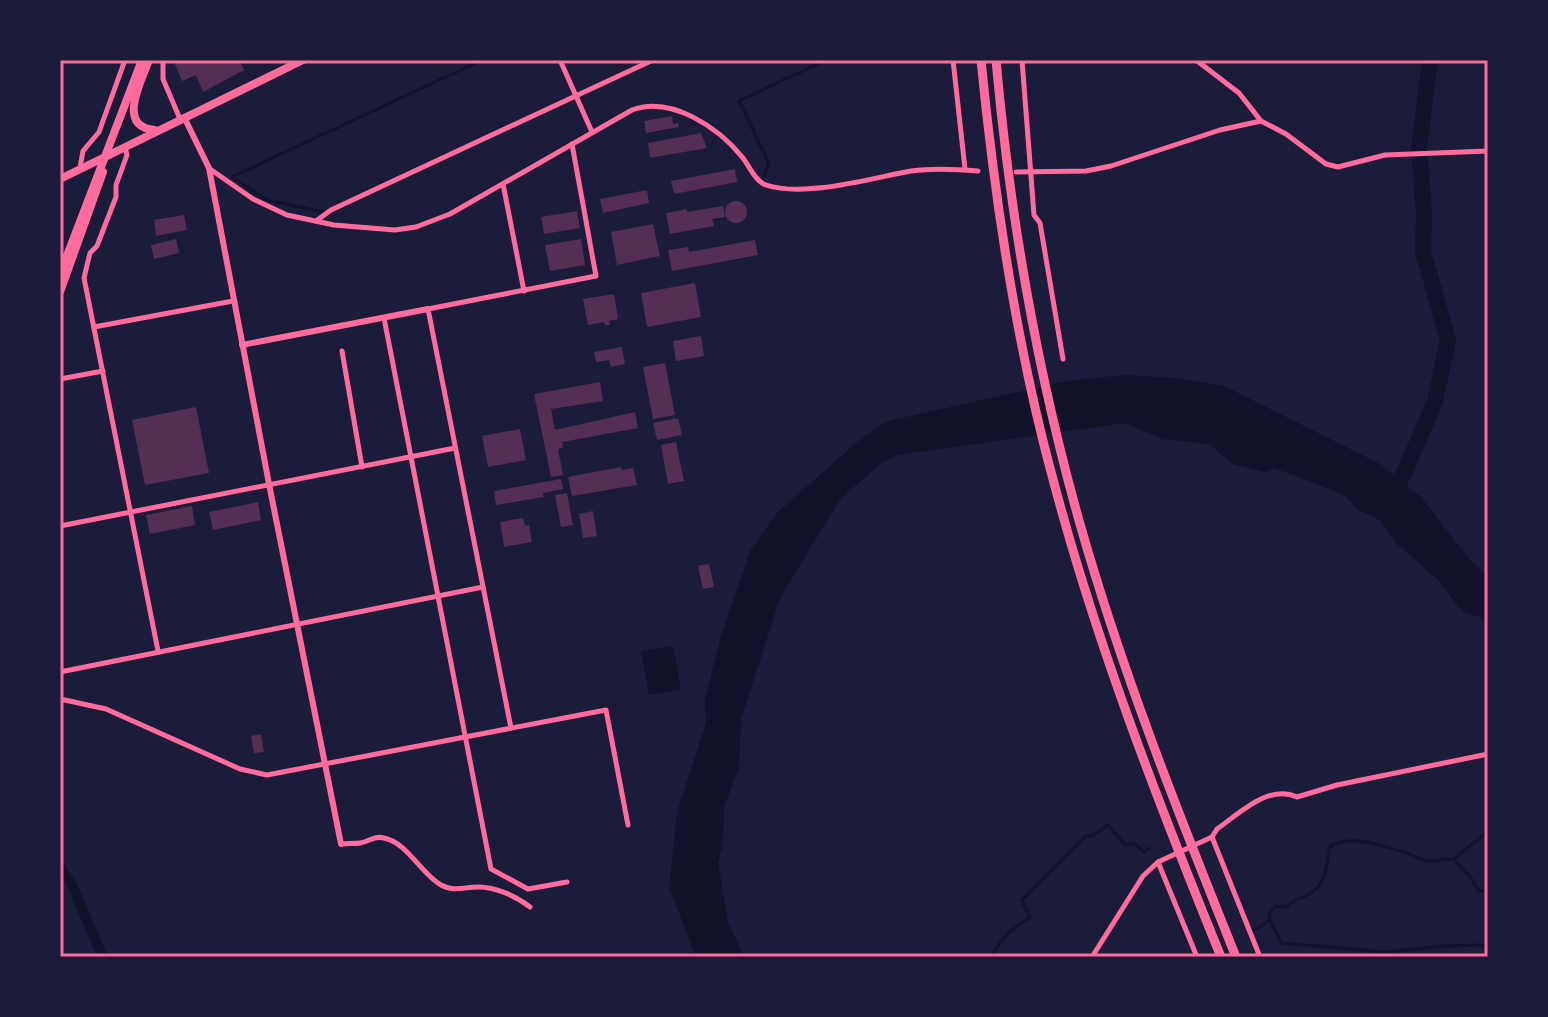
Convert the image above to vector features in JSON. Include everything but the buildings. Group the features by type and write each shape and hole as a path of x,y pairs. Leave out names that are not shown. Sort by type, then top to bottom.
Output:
{"highway":[{"path":"60,274 142,60"},
{"path":"149,60 132,113 136,123 156,130"},
{"path":"60,179 303,60"},
{"path":"981,60 1003,246 1027,372 1053,483 1126,714 1221,957"},
{"path":"996,60 1013,214 1041,370 1068,480 1094,571 1140,709 1236,957"},
{"path":"60,292 101,183 107,156"}],"street":[{"path":"80,169 81,157 99,132 125,60"},
{"path":"163,60 163,79 209,168 341,844 362,843 377,836 388,838 442,885 452,889 490,887 530,907"},
{"path":"560,60 592,132"},
{"path":"316,221 331,210 653,60"},
{"path":"953,60 965,169"},
{"path":"1022,60 1034,215 1040,223 1063,359"},
{"path":"1196,60 1239,93 1261,121 1286,134 1326,164 1338,167 1385,155 1488,151"},
{"path":"209,168 253,199 287,215 365,229 416,227 450,214 641,106 672,109 713,130 741,155 760,183 767,186 807,188 914,171 978,171"},
{"path":"1016,172 1086,171 1111,166 1190,139 1261,121"},
{"path":"242,345 596,276 572,144"},
{"path":"124,147 127,155 116,185 116,197 97,246 90,253 84,278 158,651"},
{"path":"503,184 524,291"},
{"path":"94,327 233,301"},
{"path":"428,309 511,728"},
{"path":"384,318 491,869 528,889 567,882"},
{"path":"342,351 362,467"},
{"path":"60,379 103,371"},
{"path":"60,526 455,448"},
{"path":"60,672 483,587"},
{"path":"60,699 106,709 240,769 267,775 606,710 628,825"},
{"path":"1160,860 1212,837 1217,829 1274,793 1287,792 1297,797 1337,785 1488,754"},
{"path":"1212,837 1260,957"},
{"path":"1092,957 1143,876 1168,851"},
{"path":"1160,860 1197,957"}],"shaded area":[{"path":"1124,375 1176,378 1224,386 1378,463 1420,496 1471,561 1488,575 1488,625 1480,617 1463,612 1437,579 1395,542 1379,520 1358,510 1345,495 1274,468 1265,472 1233,464 1209,444 1162,439 1125,423 897,455 883,462 841,498 780,598 741,719 739,768 724,806 723,844 718,862 728,922 744,957 696,957 669,887 677,813 706,723 705,700 721,636 751,549 778,512 863,437 888,421 1067,381"},
{"path":"673,646 681,689 649,695 641,651"},
{"path":"60,857 78,886 108,957 97,957 67,885 60,876"}],"waterway":[{"path":"324,212 267,200 232,177 482,60"},
{"path":"764,177 769,163 739,101 826,60"},
{"path":"1391,496 1435,401 1448,340 1423,251 1424,213 1419,148 1430,60"},
{"path":"990,957 1007,934 1030,917 1022,900 1086,836 1092,836 1108,825 1125,845 1134,843 1144,852 1149,848"},
{"path":"1453,859 1488,832"},
{"path":"1253,931 1270,920 1269,913 1275,907 1288,906 1318,887 1324,876 1330,847 1346,841 1377,844 1427,861 1453,859 1479,891 1488,890"},
{"path":"1270,920 1281,943 1384,952 1483,945 1488,951"}]}
